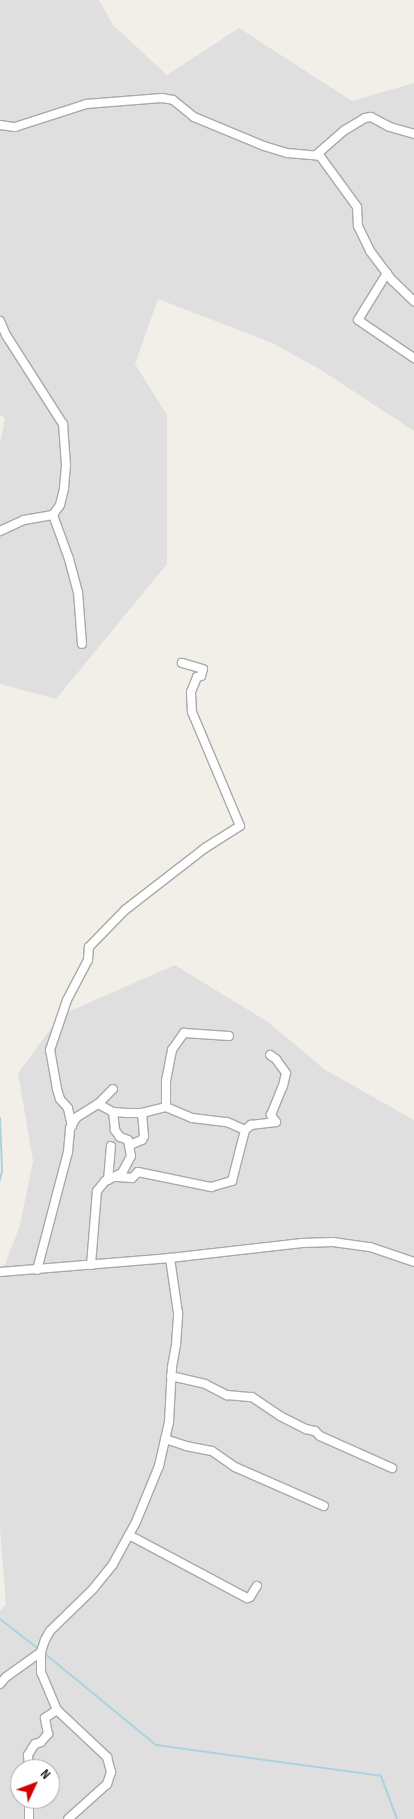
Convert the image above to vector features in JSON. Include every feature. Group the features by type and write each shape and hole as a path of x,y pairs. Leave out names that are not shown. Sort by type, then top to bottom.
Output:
{"street":[{"path":"0,126 15,127 86,104 162,98 173,100 194,117 264,146 288,153 316,155 322,158 356,207 361,236 387,273 414,300"},
{"path":"316,155 345,130 365,118 371,117 390,127 414,134"},
{"path":"387,273 358,320 414,358"},
{"path":"0,321 6,335 63,424 66,465 64,489 60,505 53,515 24,520 0,531"},
{"path":"53,515 69,559 78,592 82,644"},
{"path":"72,1126 68,1108 60,1100 56,1088 50,1050 67,1000 88,960 89,947 125,910 205,848 240,826 192,712 191,692 197,677 201,676 204,669 182,663"},
{"path":"166,1107 166,1081 172,1050 184,1033 229,1036"},
{"path":"117,1177 132,1178 138,1172 211,1187 232,1181 245,1130 252,1124 276,1122 271,1115 283,1086 286,1072 276,1059 270,1056"},
{"path":"37,1270 68,1152 72,1126 77,1117 85,1110 98,1104 113,1089"},
{"path":"98,1104 113,1112 142,1113 166,1107 192,1118 227,1122 245,1130"},
{"path":"91,1266 95,1199 101,1183 122,1173 131,1156 128,1140 120,1137 115,1130 113,1112"},
{"path":"130,1146 142,1140 144,1136 142,1113"},
{"path":"108,1180 111,1146"},
{"path":"0,1272 91,1266 302,1243 333,1242 370,1248 414,1262"},
{"path":"68,1819 107,1784 111,1772 107,1757 57,1710 41,1672 41,1652 50,1631 93,1589 113,1564 154,1483 169,1422 176,1345 178,1313 170,1258"},
{"path":"172,1376 205,1384 228,1394 252,1397 306,1429 315,1431 320,1436 392,1468"},
{"path":"165,1439 186,1446 212,1451 235,1467 324,1506"},
{"path":"129,1535 247,1598 250,1597 257,1586"},
{"path":"0,1684 6,1677 41,1652"},
{"path":"28,1759 35,1744 42,1742 48,1734 45,1718 57,1710"}],"shaded area":[{"path":"0,0 99,0 113,25 167,75 239,28 352,101 414,83 414,431 321,370 272,343 158,299 135,364 167,415 167,564 56,699 0,684 0,444 5,418 0,415"},
{"path":"175,965 268,1022 324,1069 414,1120 414,1819 0,1819 0,1611 6,1605 0,1528 0,1277 20,1225 33,1161 18,1073 61,1015"}],"waterway":[{"path":"0,1118 2,1171 0,1180"},
{"path":"0,1619 40,1650"},
{"path":"44,1653 156,1745 381,1776 397,1819"}]}
